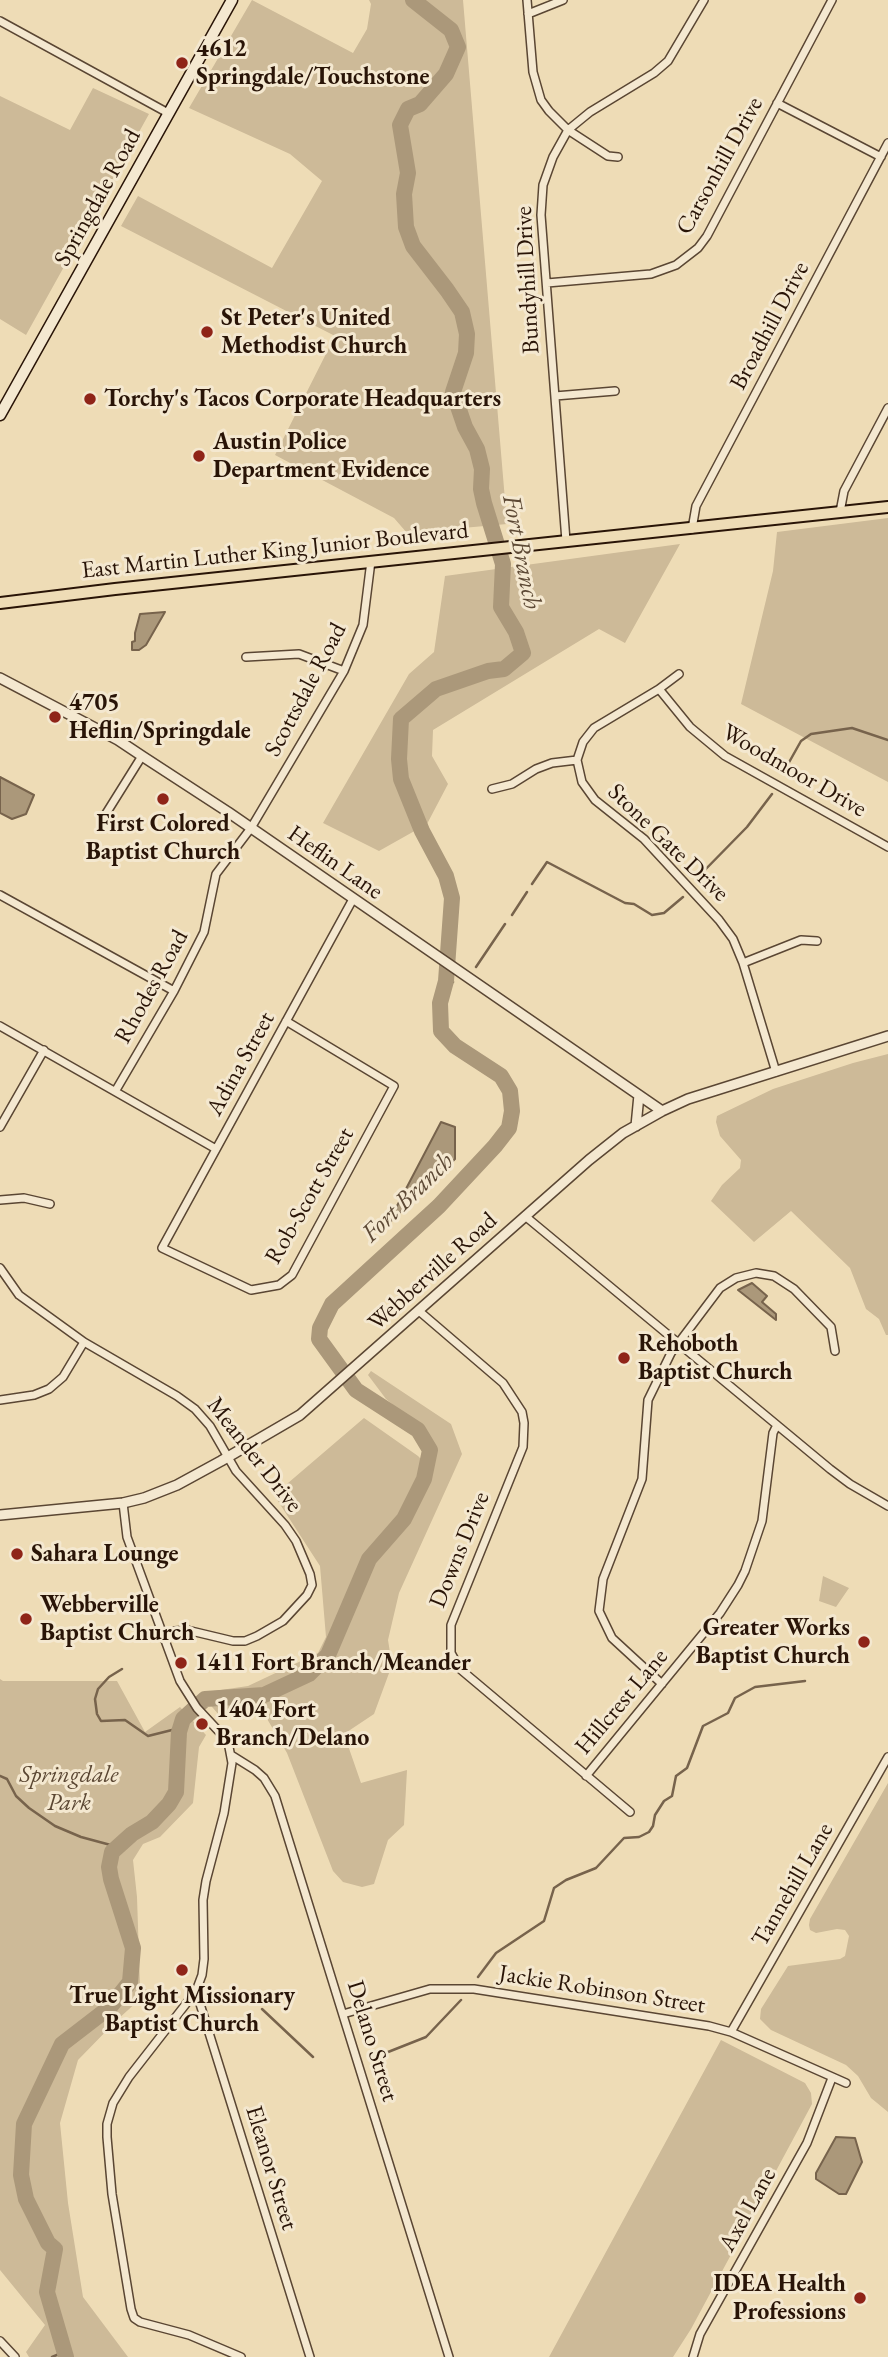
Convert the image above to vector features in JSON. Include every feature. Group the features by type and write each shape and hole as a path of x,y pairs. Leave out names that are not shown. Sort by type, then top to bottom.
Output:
{"main road":[{"name":"Springdale Road","path":"0,415 232,0"},
{"name":"East Martin Luther King Junior Boulevard","path":"0,603 888,507"}],"street":[{"path":"527,0 536,87 549,111 568,131 607,156 618,157"},
{"path":"528,14 564,0"},
{"name":"Bundyhill Drive","path":"566,541 541,215 543,185 553,157 568,131 590,112 654,73 668,61 704,0"},
{"name":"Carsonhill Drive","path":"547,283 651,274 677,265 688,257 707,236 832,0"},
{"path":"0,21 168,113"},
{"path":"777,103 881,157"},
{"name":"Broadhill Drive","path":"692,528 696,506 888,143"},
{"path":"555,396 615,391"},
{"path":"839,512 844,491 888,408"},
{"name":"Scottsdale Road","path":"251,828 344,671 363,625 371,562"},
{"path":"246,657 299,654 344,671"},
{"path":"492,789 512,784 552,763 577,760 583,742 594,728 679,674"},
{"name":"Heflin Lane","path":"0,678 118,740 251,828 662,1111"},
{"name":"Woodmoor Drive","path":"659,689 690,727 725,756 888,847"},
{"path":"102,820 142,756"},
{"name":"Stone Gate Drive","path":"577,760 582,782 595,800 644,839 719,920 733,939 743,963 776,1072"},
{"name":"Rhodes Road","path":"116,1090 174,991 204,932 216,874 251,828"},
{"path":"0,895 174,991"},
{"name":"Adina Street","path":"162,1248 353,899"},
{"path":"743,963 801,940 817,941"},
{"name":"Rob-Scott Street","path":"162,1248 251,1290 279,1285 296,1269 394,1086 286,1021"},
{"path":"0,1026 216,1149"},
{"name":"Webberville Road","path":"0,1516 123,1503 177,1485 228,1458 300,1415 607,1145 636,1126 662,1111 705,1093 888,1036"},
{"path":"0,1127 44,1050"},
{"path":"636,1126 639,1095"},
{"path":"0,1200 24,1198 50,1204"},
{"path":"525,1216 840,1477 888,1506"},
{"name":"Meander Drive","path":"0,1268 19,1295 84,1342 186,1401 210,1426 247,1484 296,1541 312,1580 310,1591 283,1620 250,1640 236,1642 187,1630 163,1636"},
{"path":"662,1684 612,1638 599,1611 603,1579 642,1479 648,1400 677,1343 720,1288 736,1278 756,1273 774,1276 794,1289 831,1327 835,1351"},
{"name":"Downs Drive","path":"419,1311 503,1383 522,1412 524,1423 523,1447 453,1617 449,1635 451,1653 460,1670 630,1812"},
{"path":"0,1400 34,1395 49,1389 63,1377 84,1342"},
{"name":"Hillcrest Lane","path":"586,1776 720,1613 745,1571 762,1521 773,1433 777,1425"},
{"path":"123,1503 127,1537 184,1689 225,1737 231,1755 231,1775 203,1900 202,1975 196,1991 118,2093 107,2124 112,2194 134,2318 190,2335 241,2357"},
{"name":"Delano Street","path":"231,1755 255,1770 275,1796 449,2357"},
{"name":"Tannehill Lane","path":"731,2032 888,1757"},
{"name":"Jackie Robinson Street","path":"343,2014 415,1992 434,1988 459,1988 689,2022 731,2032 846,2083"},
{"name":"Eleanor Street","path":"196,1991 310,2357"},
{"name":"Axel Lane","path":"693,2357 701,2334 807,2143 832,2078"},
{"path":"0,2341 15,2357"}],"green space":[{"path":"252,0 353,53 367,29 371,4 369,0 463,0 507,524 407,533 394,518 275,455 335,336 121,226 138,196 272,268 322,181 290,154 189,108"},
{"path":"93,88 149,114 26,335 0,319 0,96 70,130"},
{"path":"888,518 888,782 741,704 773,571 777,532"},
{"path":"680,544 625,643 599,629 433,730 432,756 448,784 427,824 379,851 323,823 409,674 434,652 445,576"},
{"path":"888,1054 886,1335 879,1319 866,1309 850,1268 791,1211 754,1242 711,1201 722,1185 740,1168 741,1160 720,1136 717,1116 773,1089"},
{"path":"371,1371 451,1424 462,1454 399,1593 388,1640 392,1665 374,1714 344,1734 361,1783 407,1770 404,1825 388,1840 374,1884 362,1887 343,1882 333,1871 287,1753 259,1705 219,1715 200,1693 248,1686 318,1653 326,1637 320,1566 274,1495 364,1418 418,1456 431,1469 434,1450 423,1430 386,1399 368,1375"},
{"path":"823,1576 849,1588 836,1607 819,1601"},
{"name":"Springdale Park","path":"0,1679 117,1681 145,1732 180,1707 206,1735 199,1747 193,1803 160,1837 143,1844 133,1860 140,1986 149,1991 78,2060 60,2123 68,2203 83,2297 128,2357 29,2357 26,2352 45,2325 0,2270"},
{"path":"888,1783 888,2112 871,2098 858,2076 846,2065 771,2030 760,2019 761,2009 788,1966 845,1956 849,1936 845,1930 816,1933 810,1930 810,1919"},
{"path":"721,2040 805,2083 811,2093 812,2104 691,2329 673,2357 549,2357"}],"water":[{"path":"165,612 146,645 139,650 132,650 140,614"},
{"path":"0,777 34,795 26,814 12,819 0,813"},
{"path":"441,1122 455,1127 455,1159 387,1225"},
{"path":"752,1283 767,1296 762,1302 776,1314 776,1320 738,1290"},
{"path":"836,2137 855,2138 862,2162 846,2194 839,2194 816,2179 816,2173"}],"waterway":[{"name":"Fort Branch","path":"66,2357 47,2292 55,2249 48,2243 26,2199 21,2175 24,2124 62,2044 110,2007 130,1982 133,1948 111,1879 109,1867 112,1852 132,1834 152,1822 176,1792 179,1732 183,1719 205,1699 264,1695 309,1674 328,1655 369,1559 404,1519 424,1479 430,1450 418,1430 356,1390 319,1339 320,1328 332,1304 439,1206 495,1146 509,1128 512,1111 510,1091 501,1076 455,1046 441,1031 440,1003 446,981 452,898 446,876 422,831 401,779 399,759 401,719 436,689 488,671 504,669 523,653 516,632 501,607 503,564 484,503 481,489 482,469 477,449 465,427 453,392 466,353 467,334 462,312 413,246 406,227 404,194 408,173 400,125 408,109 420,104 446,74 458,47 451,30 413,0"},
{"path":"783,773 801,741 811,734 852,728 888,740"},
{"path":"698,877 747,827 772,794"},
{"path":"532,884 547,862 652,915 664,913 683,897"},
{"path":"512,915 527,892"},
{"path":"476,967 505,924"},
{"name":"Fort Branch","path":"444,988 453,982"},
{"path":"122,1669 109,1677 98,1689 95,1699 101,1721 125,1720 148,1736 180,1728"},
{"path":"478,1977 496,1953 544,1921 554,1888 596,1868 624,1838 639,1837 649,1832 655,1815 664,1801 672,1796 676,1776 687,1768 703,1726 728,1713 735,1698 755,1687 805,1681"},
{"path":"0,1776 7,1779 16,1796 29,1808 55,1826 81,1837 118,1847"},
{"path":"383,2054 426,2037 461,2000"},
{"path":"262,2009 313,2057"},
{"path":"52,2357 64,2352"}],"place":[{"name":"4612 Springdale/Touchstone","path":"182,63"},
{"name":"St Peter's United Methodist Church","path":"207,332"},
{"name":"Torchy's Tacos Corporate Headquarters","path":"90,399"},
{"name":"Austin Police Department Evidence","path":"199,456"},
{"name":"4705 Heflin/Springdale","path":"55,717"},
{"name":"First Colored Baptist Church","path":"163,799"},
{"name":"Rehoboth Baptist Church","path":"624,1358"},
{"name":"Sahara Lounge","path":"17,1554"},
{"name":"Webberville Baptist Church","path":"26,1619"},
{"name":"Greater Works Baptist Church","path":"864,1642"},
{"name":"1411 Fort Branch/Meander","path":"181,1663"},
{"name":"1404 Fort Branch/Delano","path":"202,1724"},
{"name":"True Light Missionary Baptist Church","path":"182,1970"},
{"name":"IDEA Health Professions","path":"860,2298"}]}
